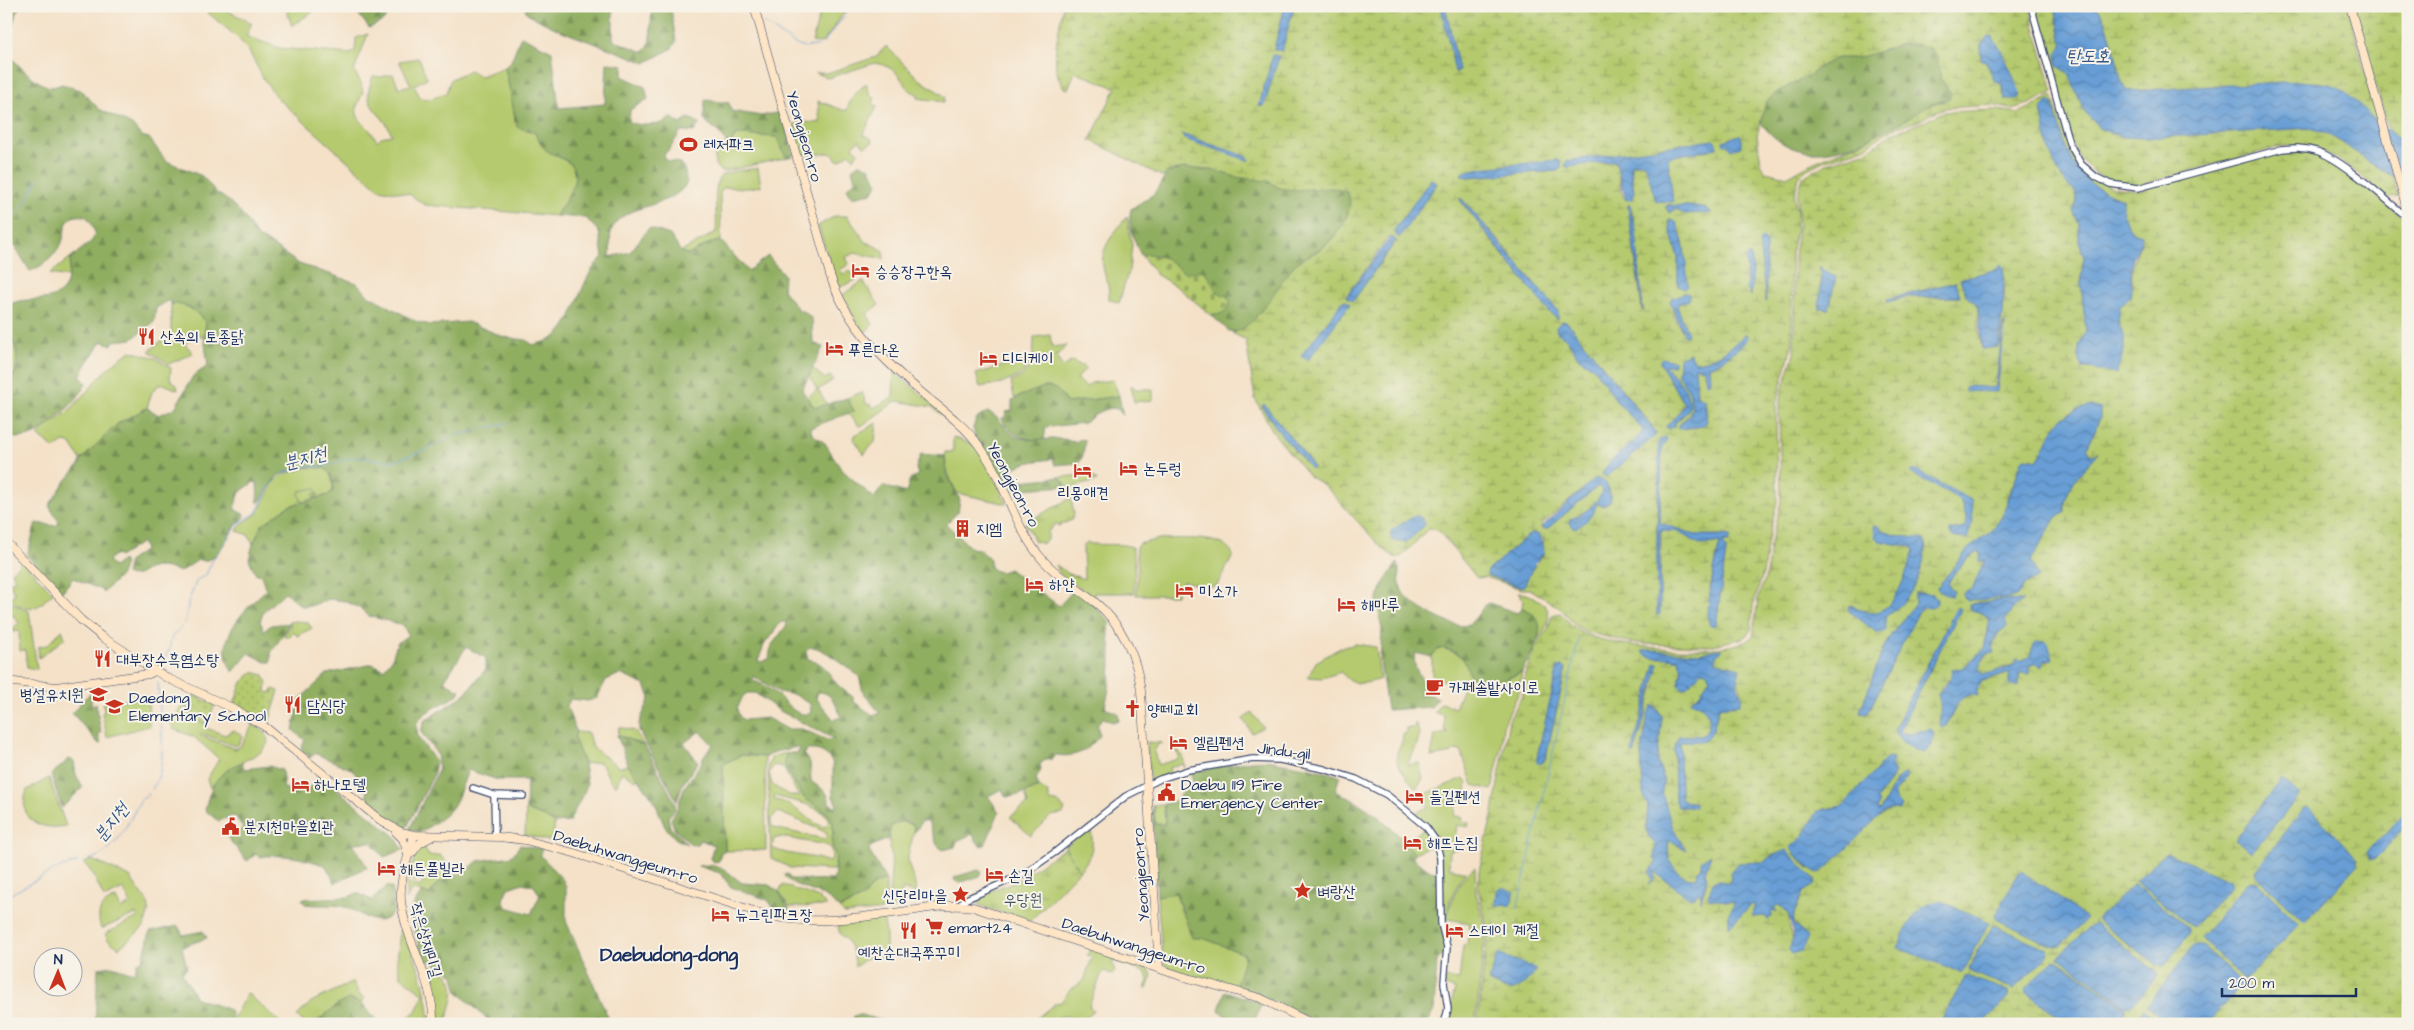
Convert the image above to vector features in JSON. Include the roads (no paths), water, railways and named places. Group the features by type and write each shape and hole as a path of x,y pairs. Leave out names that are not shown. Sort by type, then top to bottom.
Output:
{"street":[{"name":"Yeongjeon-ro","path":"754,6 838,296 852,320 878,354 962,426 976,441 990,462 1023,531 1041,558 1058,575 1100,607 1124,636 1132,654 1140,682 1159,968"},
{"path":"2031,6 2069,143 2081,164 2096,177 2110,184 2138,188 2282,149 2306,148 2332,158 2408,218"},
{"path":"2350,6 2408,213"},
{"path":"2386,200 2397,200 2401,188"},
{"name":"Daebuhwanggeum-ro","path":"6,542 87,625 155,671 264,726 394,829 414,835 495,837 525,840 553,847 766,915 788,920 829,920 960,906 982,909 1268,1002 1313,1024"},
{"path":"6,681 56,687 148,674 155,671"},
{"name":"Jindu-gil","path":"960,906 964,900 1003,884 1034,867 1122,799 1147,784 1188,770 1263,759 1300,763 1348,776 1370,785 1395,801 1426,827 1438,845 1441,923 1448,947 1444,984 1448,1008 1444,1024"},
{"path":"473,788 494,795 524,796"},
{"path":"494,795 495,837"},
{"path":"394,829 404,842 408,859"},
{"name":"작은상재미길","path":"414,835 402,884 402,902 431,1004 433,1024"},
{"path":"408,859 420,843 435,836"}],"water":[{"path":"1285,6 1294,6 1282,51 1274,49"},
{"path":"1441,6 1445,6 1459,71 1455,72"},
{"path":"1910,6 1948,6 1940,12 1934,10 1925,13 1901,12 1900,10"},
{"name":"탄도호","path":"2053,6 2060,6 2068,10 2092,6 2099,11 2108,29 2122,84 2127,91 2300,81 2330,84 2347,92 2373,119 2408,146 2408,180 2382,170 2323,132 2309,128 2145,138 2123,137 2100,129 2083,109 2069,74 2057,66 2057,54 2062,45 2056,11"},
{"path":"1988,36 1992,36 2008,65 2021,95 2017,99 2005,99 2003,84 1994,80 1986,61 1982,60 1981,47"},
{"path":"1273,55 1279,56 1265,103 1263,106 1259,106"},
{"path":"2049,101 2052,103 2072,162 2090,183 2123,199 2125,222 2131,230 2142,235 2132,262 2130,298 2120,305 2118,323 2124,335 2124,350 2116,374 2092,368 2082,368 2079,361 2079,346 2086,331 2081,284 2084,256 2079,241 2079,224 2073,211 2077,201 2076,192 2060,176 2048,143 2041,109"},
{"path":"1181,134 1248,157 1250,161 1184,139"},
{"path":"1741,135 1741,147 1731,150 1729,146 1723,143 1723,141"},
{"path":"1713,140 1717,143 1717,148 1668,157 1673,202 1656,201 1645,164 1642,162 1631,164 1630,166 1634,193 1633,199 1626,200 1616,162 1565,166 1567,161"},
{"path":"1561,161 1561,168 1558,171 1467,177 1461,175 1463,172 1481,168"},
{"path":"1431,179 1437,183 1399,238 1393,232"},
{"path":"1461,198 1558,311 1558,319 1550,313 1460,200"},
{"path":"1629,204 1636,231 1643,311 1628,206"},
{"path":"1666,206 1703,207 1712,213 1684,214 1676,209 1669,213"},
{"path":"1670,220 1676,222 1683,245 1688,286 1685,289 1678,286 1678,256 1670,231"},
{"path":"1391,237 1396,240 1353,301 1346,297"},
{"path":"1761,239 1764,239 1766,242 1766,302 1759,242"},
{"path":"1749,255 1753,269 1751,296 1747,289 1746,258"},
{"path":"2000,265 2004,267 2003,316 1999,343 1998,347 1982,349 1977,305 1967,297 1960,279 1997,269"},
{"path":"1819,266 1826,273 1836,277 1829,309 1819,308 1822,275"},
{"path":"1956,282 1960,297 1907,297 1887,302 1887,300"},
{"path":"1685,293 1689,294 1689,300 1679,303 1677,306 1688,334 1685,337 1670,301 1672,298"},
{"path":"1344,300 1350,304 1308,360 1301,356"},
{"path":"1562,321 1567,322 1655,431 1656,435 1608,476 1602,475 1606,468 1643,430 1619,404 1593,367 1579,358 1567,339 1557,332 1556,327"},
{"path":"2005,322 1997,392 1965,391 1965,387 1968,386 1993,388 1996,386 2003,325"},
{"path":"1746,334 1748,339 1725,358 1709,367 1709,384 1706,383 1704,369 1695,367 1697,396 1704,399 1707,421 1703,426 1678,429 1678,426 1690,415 1692,407 1689,390 1678,375 1679,358 1690,353 1695,362 1710,359 1729,348"},
{"path":"1663,358 1674,361 1674,364 1671,366 1666,364 1665,366 1685,388 1690,405 1674,426 1668,429 1666,427 1681,411 1684,404 1660,363 1660,360"},
{"path":"1264,404 1313,466 1313,469 1280,433 1262,406"},
{"path":"2091,406 2100,409 2100,418 2087,448 2090,455 2098,454 2086,466 2070,488 2065,504 2065,513 2056,517 2031,561 2038,577 2026,583 2018,595 2010,598 1968,600 1962,596 1965,591 1972,589 1985,560 1979,563 1981,552 1978,551 1961,565 1948,584 1954,592 1952,596 1940,592 1937,588 1968,549 1993,530 2003,515 2022,460 2026,458 2038,460 2052,432 2062,419 2069,414"},
{"path":"1666,437 1667,441 1662,447 1660,523 1695,535 1731,536 1729,542 1723,542 1726,551 1716,625 1710,626 1708,610 1720,542 1702,545 1676,531 1660,531 1660,613 1657,615 1658,444 1659,440"},
{"path":"1913,469 1971,500 1973,520 1967,539 1952,536 1950,533 1950,530 1961,529 1967,525 1960,499 1914,475 1910,472"},
{"path":"1600,478 1607,484 1611,500 1604,506 1597,503 1592,515 1583,524 1575,528 1571,525 1570,519 1585,512 1594,504 1601,495 1602,490 1598,486 1547,529 1541,528 1593,480"},
{"path":"1416,515 1423,519 1425,525 1406,543 1394,541 1390,534 1392,530"},
{"path":"1874,525 1892,534 1925,541 1922,568 1914,587 1903,602 1885,618 1886,629 1884,632 1876,632 1849,611 1848,606 1873,613 1889,605 1900,588 1914,551 1912,547 1880,541 1875,537"},
{"path":"1531,533 1540,535 1544,553 1535,563 1524,586 1520,587 1487,575 1488,570"},
{"path":"1915,593 1933,594 1937,598 1937,603 1932,608 1921,607 1867,714 1860,712 1883,649 1891,635 1915,604"},
{"path":"2005,600 2023,601 2013,608 2005,620 2007,627 2000,631 1995,638 1993,645 1994,653 1987,653 1978,667 1982,674 2015,665 2017,659 2020,662 2030,656 2035,642 2044,641 2048,644 2053,659 2045,660 2041,667 2037,663 2029,665 2029,674 2019,673 2019,686 2009,686 2009,672 1980,682 1976,689 1978,696 1971,695 1962,699 1946,726 1941,728 1938,695 1952,677 1952,669 1963,668 1984,649 1989,625 1988,620 1980,612 1970,609 1969,604"},
{"path":"1957,607 1961,609 1899,731 1901,734 1909,734 1931,729 1933,738 1925,753 1910,747 1901,740 1895,727"},
{"path":"1721,649 1721,652 1716,655 1716,662 1740,668 1737,684 1742,697 1740,704 1719,707 1713,731 1703,741 1682,741 1680,744 1681,798 1683,801 1695,803 1695,807 1678,807 1675,799 1674,748 1679,736 1702,736 1709,725 1708,714 1705,710 1690,701 1699,695 1710,678 1707,672 1702,671 1688,686 1683,688 1678,684 1682,670 1679,660 1649,657 1642,652 1645,650 1699,653"},
{"path":"1655,664 1658,664 1658,667 1634,755 1632,753"},
{"path":"1558,667 1566,668 1546,757 1541,764 1537,762 1537,757"},
{"path":"1653,705 1662,716 1657,762 1664,778 1662,793 1672,826 1686,850 1670,840 1668,854 1670,860 1678,872 1684,876 1697,878 1698,870 1702,867 1701,861 1711,854 1705,873 1707,877 1701,901 1701,894 1698,893 1695,897 1690,898 1653,871 1655,878 1649,885 1652,879 1649,872 1657,862 1654,858 1656,845 1649,837 1646,827 1648,807 1643,792 1641,754 1648,714"},
{"path":"1888,757 1893,758 1891,765 1895,773 1877,799 1879,804 1877,810 1880,811 1897,779 1903,774 1908,776 1895,792 1895,800 1901,806 1899,810 1891,809 1884,812 1823,871 1816,872 1790,848 1802,838 1818,811 1843,806"},
{"path":"2282,779 2300,795 2252,852 2235,840"},
{"path":"2304,808 2309,808 2358,859 2358,865 2304,922 2256,875 2255,871"},
{"path":"2408,810 2408,824 2375,859 2370,859 2367,853 2370,848"},
{"path":"1786,850 1811,875 1816,884 1803,892 1795,912 1794,925 1808,937 1801,951 1792,954 1789,950 1793,931 1792,924 1783,908 1778,905 1774,907 1777,912 1772,911 1771,917 1768,920 1764,916 1754,917 1752,914 1755,904 1751,905 1729,927 1729,913 1735,902 1710,899 1708,896 1713,882 1718,880 1728,884 1731,879 1730,872 1738,863 1765,862 1768,858"},
{"path":"2168,853 2230,881 2232,886 2193,927 2135,881"},
{"path":"2021,871 2087,918 2060,946 2050,945 1996,919 1996,915 2018,873"},
{"path":"2257,882 2299,924 2244,981 2201,938 2246,883"},
{"path":"2134,884 2189,928 2189,934 2164,966 2159,966 2096,920"},
{"path":"1500,888 1515,892 1510,906 1496,905 1497,891"},
{"path":"1941,901 1989,922 1963,973 1898,948 1909,924 1918,911 1932,903"},
{"path":"2094,923 2157,972 2158,976 2131,1006 2126,1006 2058,957"},
{"path":"1993,925 2048,949 2049,954 2014,989 1970,972 1969,968"},
{"path":"2193,946 2203,946 2242,984 2207,1024 2167,1024 2147,1006"},
{"path":"1498,954 1532,967 1536,971 1525,983 1516,989 1506,989 1490,983 1489,979"},
{"path":"2053,960 2058,961 2125,1007 2125,1013 2115,1024 2069,1024 2027,993 2026,988"},
{"path":"1966,976 2008,991 2009,997 1982,1024 1939,1024"},
{"path":"2144,1009 2159,1024 2131,1024"}],"waterway":[{"path":"740,6 752,14"},
{"path":"823,43 852,6"},
{"path":"763,23 801,47 818,46"},
{"path":"6,221 26,202 38,179"},
{"name":"분지천","path":"185,623 189,600 197,580 206,575 213,559 238,524 256,513 269,487 284,473 307,466 323,467 353,457 393,461 421,452 454,436 507,423"},
{"name":"분지천","path":"159,669 169,650 172,636 182,627"},
{"path":"1517,909 1579,638"},
{"name":"분지천","path":"152,789 161,768 162,754 158,683"},
{"name":"분지천","path":"6,711 6,721"},
{"name":"분지천","path":"88,860 107,851 114,844 141,800 148,794"},
{"name":"분지천","path":"6,897 54,870 78,862"}],"place":[{"name":"레저파크","path":"689,144"},
{"name":"승승장구한옥","path":"861,271"},
{"name":"산속의 토종닭","path":"146,336"},
{"name":"푸른다온","path":"834,349"},
{"name":"디디케이","path":"988,358"},
{"name":"논두렁","path":"1129,468"},
{"name":"리몽애견","path":"1083,470"},
{"name":"지엠","path":"962,528"},
{"name":"하얀","path":"1035,584"},
{"name":"미소가","path":"1185,591"},
{"name":"해마루","path":"1347,604"},
{"name":"대부장수흑염소탕","path":"102,659"},
{"name":"카페솔밭사이로","path":"1435,687"},
{"name":"병설유치원","path":"98,694"},
{"name":"담식당","path":"293,705"},
{"name":"Daedong Elementary School","path":"115,706"},
{"name":"양떼교회","path":"1133,709"},
{"name":"엘림펜션","path":"1179,742"},
{"name":"하나모텔","path":"300,784"},
{"name":"Daebu 119 Fire Emergency Center","path":"1167,793"},
{"name":"들길펜션","path":"1415,796"},
{"name":"분지천마을회관","path":"230,826"},
{"name":"해뜨는집","path":"1413,842"},
{"name":"해든풀빌라","path":"386,868"},
{"name":"손길","path":"994,875"},
{"name":"벼랑산","path":"1303,891"},
{"name":"신당리마을","path":"961,895"},
{"name":"뉴그린파크장","path":"721,914"},
{"name":"emart24","path":"934,927"},
{"name":"예찬순대국쭈꾸미","path":"909,930"},
{"name":"스테이 계절","path":"1454,930"}],"district":[{"name":"Daebudong-dong","path":"669,954"}],"park label":[{"name":"우당원","path":"1023,899"}]}
